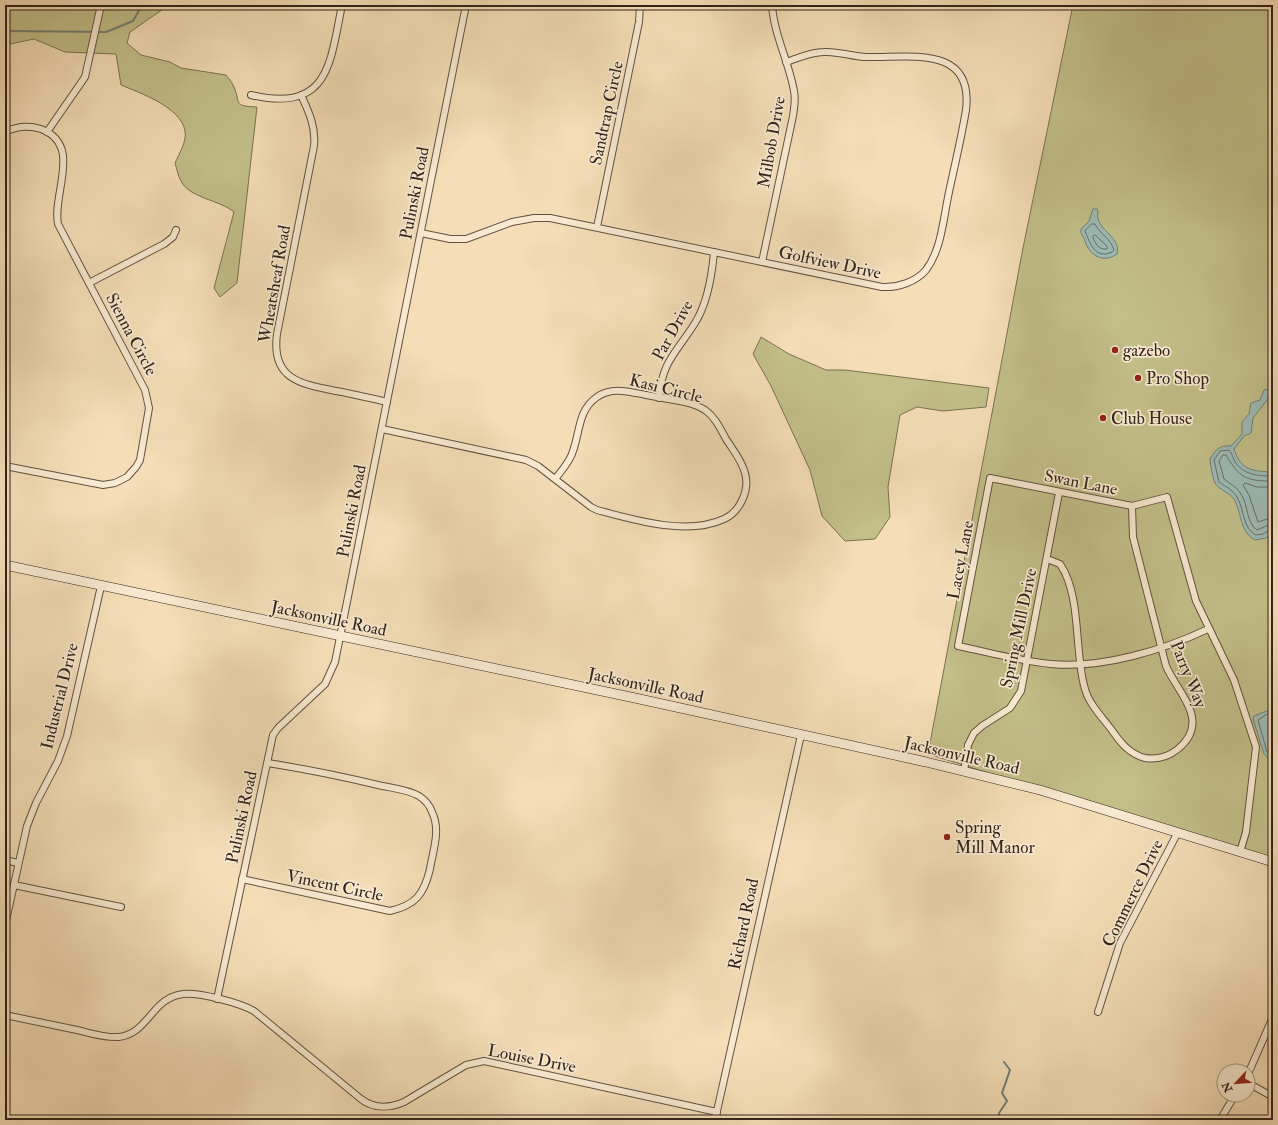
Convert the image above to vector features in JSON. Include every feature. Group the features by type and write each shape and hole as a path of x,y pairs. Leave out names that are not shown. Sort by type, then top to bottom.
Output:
{"main road":[{"name":"Jacksonville Road","path":"5,565 340,637 635,698 1020,784 1273,862"}],"street":[{"path":"5,132 24,126 35,127 47,132 85,77 101,5"},
{"path":"251,95 278,100 290,99 301,95 320,81 329,67 342,5"},
{"name":"Pulinski Road","path":"216,999 273,735 278,728 320,690 329,678 335,662 466,5"},
{"name":"Sandtrap Circle","path":"597,227 639,22 640,5"},
{"name":"Milbob Drive","path":"762,262 793,116 794,92 776,30 772,5"},
{"name":"Golfview Drive","path":"421,233 450,239 466,239 512,222 534,218 550,218 882,287 903,285 921,274 937,251 966,110 967,98 960,76 952,67 944,62 928,56 866,57 823,52 786,62"},
{"name":"Wheatsheaf Road","path":"301,95 313,122 315,136 275,346 278,360 290,377 303,384 387,402"},
{"name":"Sienna Circle","path":"5,467 103,485 115,483 127,477 140,460 149,408 147,396 58,224 56,207 64,162 59,146 47,132"},
{"path":"89,283 164,244 173,237 176,230"},
{"name":"Par Drive","path":"659,398 668,362 695,323 700,312 714,252"},
{"name":"Kasi Circle","path":"382,429 526,460 538,466 555,479 597,510 676,527 723,520 733,513 744,496 746,476 718,424 711,415 700,408 625,391 614,391 597,397 584,411 573,451 564,468 555,479"},
{"name":"Swan Lane","path":"990,478 1059,493 1132,506 1167,497 1191,584 1208,629"},
{"name":"Lacey Lane","path":"990,478 958,646 1028,660"},
{"name":"Spring Mill Drive","path":"964,771 968,744 974,733 1010,708 1021,691 1059,493"},
{"name":"Parry Way","path":"1047,559 1060,564 1066,577 1076,617 1084,687 1088,697 1124,746 1140,756 1155,759 1163,758 1174,752 1186,740 1192,726 1192,716 1186,698 1170,674 1162,647 1133,537 1132,506"},
{"name":"Industrial Drive","path":"5,925 18,862 29,820 58,761 67,736 101,586"},
{"path":"1028,660 1052,664 1081,664 1115,659 1162,647 1186,639 1208,629 1234,680 1256,747 1246,832 1240,852"},
{"name":"Richard Road","path":"715,1120 801,735"},
{"name":"Vincent Circle","path":"242,879 390,911 400,909 411,903 422,892 426,884 437,826 432,811 420,797 406,791 268,763"},
{"name":"Commerce Drive","path":"1098,1012 1120,943 1178,832"},
{"path":"5,860 18,862"},
{"path":"14,885 121,907"},
{"name":"Louise Drive","path":"5,1015 98,1035 117,1037 139,1029 158,1007 170,998 185,994 216,999 240,1005 254,1011 361,1099 379,1106 397,1105 404,1102 466,1065 484,1061 717,1112"},
{"path":"1253,1063 1273,1017"},
{"path":"1256,1087 1273,1097"},
{"path":"1220,1120 1231,1103"}],"shaded area":[{"path":"5,5 169,5 130,32 127,43 141,55 170,62 181,68 226,75 236,91 240,104 249,107 257,107 237,283 220,297 214,288 234,212 221,204 191,191 185,187 181,181 175,163 185,139 185,131 182,122 168,108 159,102 121,85 116,54 65,52 34,39 5,45"},
{"path":"1073,5 1273,5 1273,862 928,754 1023,248"},
{"path":"761,337 789,354 826,370 845,370 989,388 986,407 943,411 917,407 900,415 888,487 890,517 875,539 845,541 822,516 810,470 771,386 753,354"}],"water":[{"path":"1093,209 1097,209 1100,223 1116,242 1117,254 1112,257 1102,258 1093,254 1081,234 1081,229 1089,221"},
{"path":"1270,389 1271,395 1253,418 1251,433 1244,436 1234,449 1240,462 1244,466 1254,470 1273,472 1273,531 1266,538 1255,540 1243,527 1237,504 1234,499 1215,483 1210,459 1218,449 1224,446 1231,446 1242,434 1242,422 1249,414 1251,403 1260,400 1264,390"},
{"path":"1269,710 1273,710 1273,760 1264,754 1253,719 1254,716"}],"waterway":[{"path":"5,31 106,32 133,21 142,5"},
{"path":"1000,1120 999,1113 1007,1101 1002,1093 1010,1070 1004,1062"}],"place":[{"name":"gazebo","path":"1115,350"},
{"name":"Pro Shop","path":"1138,378"},
{"name":"Club House","path":"1103,418"},
{"name":"Spring Mill Manor","path":"947,837"}]}
